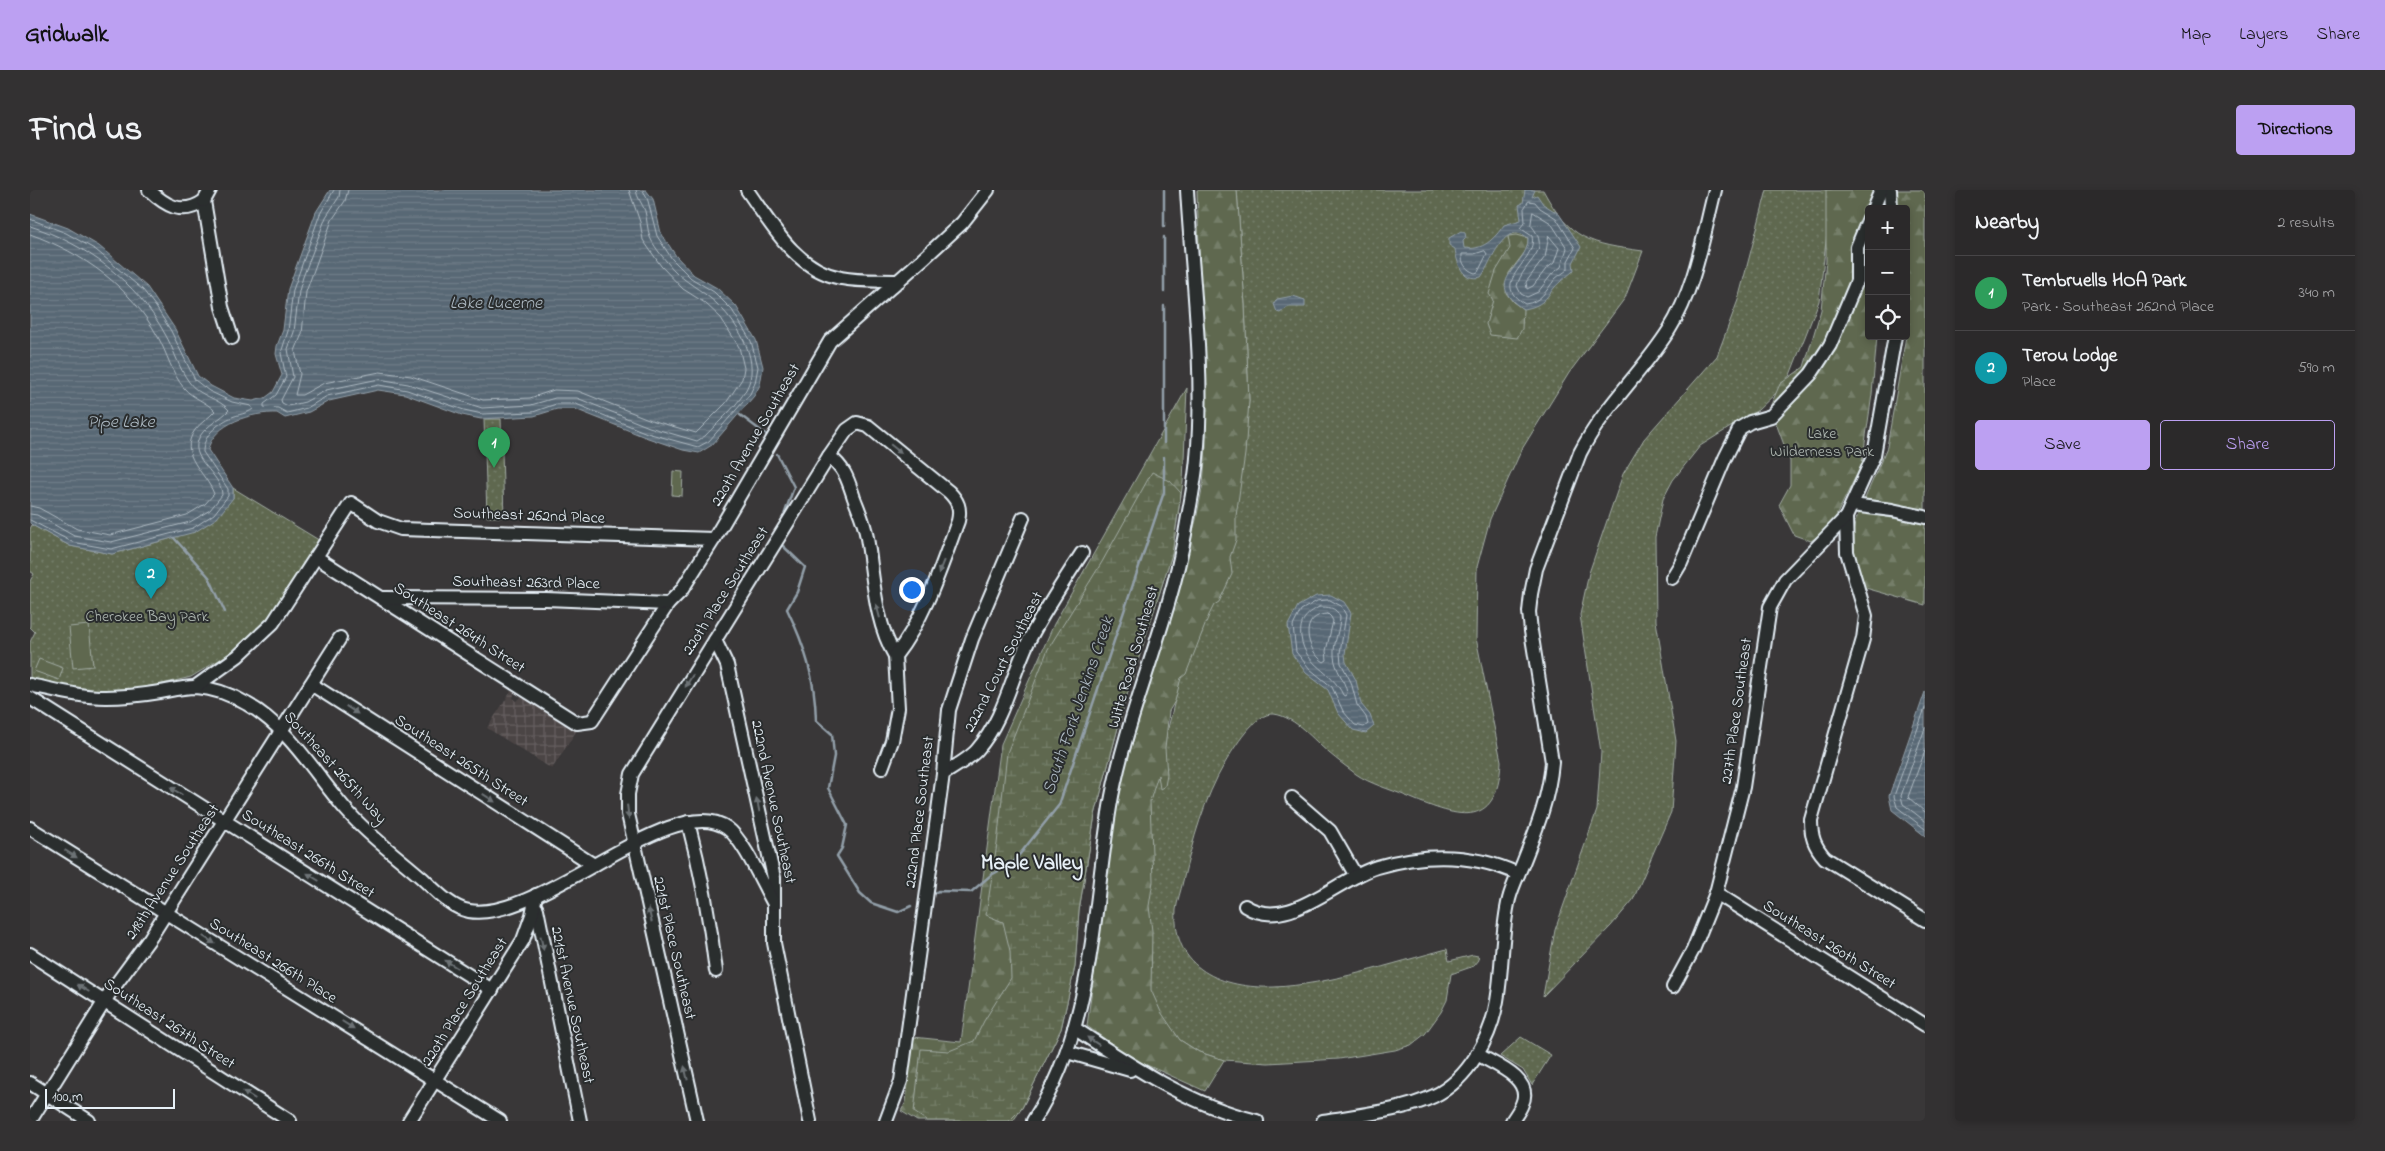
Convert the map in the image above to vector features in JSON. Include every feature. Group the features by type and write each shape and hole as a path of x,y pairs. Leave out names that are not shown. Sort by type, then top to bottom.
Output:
{"street":[{"path":"149,190 162,203 177,209 196,206 207,195"},
{"path":"747,190 784,242 809,265 840,278 899,281"},
{"name":"220th Avenue Southeast","path":"586,723 597,716 668,604 681,590 714,539 830,341 899,281 962,222 988,190"},
{"name":"Witte Road Southeast","path":"1033,1121 1054,1084 1074,1028 1092,951 1110,806 1184,537 1197,461 1197,354 1187,190"},
{"path":"1323,1121 1404,1105 1433,1096 1451,1084 1477,1054 1492,1027 1497,1000 1505,920 1510,897 1546,802 1552,762 1529,612 1536,569 1570,478 1588,437 1597,421 1669,330 1678,313 1697,263 1715,190"},
{"path":"1875,205 1881,190"},
{"path":"1890,190 1891,205"},
{"path":"207,195 222,307 232,338"},
{"path":"1672,578 1681,563 1725,458 1740,428 1750,422 1771,416 1811,374 1830,345 1857,281 1857,247 1865,228"},
{"path":"1893,340 1874,455 1849,511 1847,552 1866,616 1859,657 1812,820 1812,836 1816,848 1825,858 1844,872 1925,920"},
{"name":"220th Place Southeast","path":"630,782 634,767 829,456 847,430 857,423 868,426 949,492 959,504 958,521 933,586 907,641 895,656"},
{"path":"829,456 839,463 846,473 865,529 875,598 885,638 895,656 898,708 892,740 882,768"},
{"name":"Southeast 262nd Place","path":"316,557 351,502 385,525 401,528 714,539"},
{"path":"1849,511 1899,511 1925,517"},
{"name":"227th Place Southeast","path":"1673,987 1693,950 1716,893 1749,758 1754,700 1770,608 1785,580 1849,511"},
{"name":"222nd Place Southeast","path":"886,1121 901,1081 943,774 949,710 960,672 1023,518"},
{"name":"222nd Court Southeast","path":"943,774 976,751 989,734 1008,695 1028,644 1052,600 1082,553"},
{"path":"195,687 238,656 274,623 316,557"},
{"name":"Southeast 264th Street","path":"316,557 577,723 586,723"},
{"name":"Southeast 263rd Place","path":"382,598 546,599 668,604"},
{"name":"218th Avenue Southeast","path":"30,1121 105,1002 166,913 340,638"},
{"name":"222nd Avenue Southeast","path":"715,640 727,665 774,878 774,943 810,1121"},
{"name":"Southeast 265th Street","path":"310,684 594,866"},
{"name":"Southeast 265th Way","path":"30,686 79,695 104,697 195,687 230,696 247,704 281,732 300,751 360,825 454,905 471,912 491,912 536,894 594,866 634,842 688,822 712,821 733,833 774,904"},
{"name":"Southeast 266th Street","path":"30,698 492,990"},
{"name":"221st Place Southeast","path":"630,782 627,804 634,842 697,1121"},
{"path":"1292,798 1330,831 1356,876"},
{"path":"688,822 709,912 716,971"},
{"name":"Southeast 266th Place","path":"30,828 500,1121"},
{"path":"1245,906 1263,914 1281,914 1295,910 1356,876 1376,868 1429,858 1458,857 1478,859 1518,874"},
{"name":"Southeast 260th Street","path":"1716,893 1925,1024"},
{"name":"220th Place Southeast","path":"409,1121 523,940 532,916 536,894"},
{"name":"221st Avenue Southeast","path":"536,894 537,918 580,1121"},
{"name":"Southeast 267th Street","path":"30,954 290,1121"},
{"path":"1074,1028 1142,1073 1217,1109 1257,1121"},
{"path":"1067,1052 1142,1073"},
{"path":"1477,1054 1516,1078 1523,1085 1525,1091 1523,1104 1512,1121"},
{"path":"30,1083 89,1121"}],"shaded area":[{"path":"512,690 515,691 513,698 517,701 522,696 577,730 552,769 487,728"}],"green space":[{"path":"1197,190 1237,190 1249,401 1245,454 1236,516 1236,540 1230,557 1232,574 1219,602 1214,605 1209,615 1186,674 1181,678 1175,701 1169,711 1165,748 1167,775 1165,786 1160,789 1158,775 1150,801 1153,881 1149,906 1152,931 1151,990 1161,1012 1180,1040 1199,1052 1224,1060 1205,1091 1131,1058 1087,1026 1116,806 1126,761 1196,520 1203,484 1206,447"},
{"path":"1237,190 1543,190 1563,220 1583,237 1609,246 1643,251 1625,298 1569,373 1522,449 1490,519 1477,567 1476,638 1501,761 1498,784 1492,800 1482,809 1470,813 1456,813 1367,781 1332,756 1297,724 1274,714 1260,719 1239,740 1225,763 1205,805 1191,850 1176,910 1177,930 1182,947 1192,961 1204,971 1220,979 1237,984 1255,987 1274,987 1338,978 1447,949 1449,961 1473,955 1478,956 1479,960 1474,966 1451,974 1447,1000 1441,1012 1425,1034 1411,1045 1395,1050 1339,1059 1268,1063 1224,1060 1199,1052 1180,1040 1153,1012 1134,865 1182,672 1241,473 1249,401"},
{"path":"1767,190 1832,190 1819,301 1790,375 1777,392 1758,410 1700,446 1673,480 1663,499 1655,537 1656,621 1676,741 1671,812 1633,900 1611,926 1543,996 1555,930 1597,810 1601,752 1580,615 1589,573 1623,474 1644,439 1717,356 1738,300"},
{"name":"Lake Wilderness Park","path":"1826,190 1876,190 1870,205 1865,205 1865,340 1877,340 1872,394 1862,464 1831,526 1811,541 1794,535 1779,505 1790,485 1790,461 1770,407 1780,384 1804,367 1821,310 1826,261"},
{"path":"1894,190 1925,190 1925,511 1908,506 1863,503 1887,447 1905,340 1910,340 1910,205 1896,205"},
{"path":"1517,235 1528,238 1528,248 1509,273 1506,293 1513,302 1523,309 1522,329 1517,338 1490,335 1486,324 1493,300 1489,294 1496,271 1510,248 1508,236"},
{"path":"1187,388 1183,482 1172,554 1125,701 1095,815 1079,910 1075,967 1061,1029 1022,1108 1013,1121 917,1121 901,1111 906,1102 913,1037 961,1042 1001,744 1054,624"},
{"path":"484,419 501,419 504,517 487,517"},
{"path":"673,471 683,472 682,496 672,495"},
{"path":"1152,472 1170,481 1181,493 1172,554 1125,701 1095,815 1079,910 1075,967 1061,1029 1022,1108 1009,1121 927,1121 914,1112 921,1049 949,1051 974,1041 984,1021 1011,978 1010,951 1003,922 986,915 997,844 1007,753 1048,649 1102,562"},
{"name":"Cherokee Bay Park","path":"233,488 322,542 255,638 191,677 125,693 86,691 30,680 30,642 35,632 30,627 30,581 34,574 30,571 30,529 32,525 70,546 112,554 169,539 233,498"},
{"path":"1859,512 1925,524 1925,605 1862,587 1854,559 1852,540"},
{"path":"89,625 93,666 73,668 69,627"},
{"path":"39,659 63,668 59,680 34,671"},
{"path":"1521,1037 1551,1055 1532,1085 1523,1070 1500,1056"}],"water":[{"name":"Lake Lucerne","path":"330,190 646,190 653,199 661,233 676,256 694,275 717,288 736,306 756,340 763,367 760,385 754,396 712,445 699,453 683,450 645,437 575,409 557,409 534,416 481,419 462,415 405,394 378,390 329,401 309,412 285,418 277,413 267,413 246,417 226,426 211,441 208,450 233,488 233,498 217,518 195,532 112,554 70,546 32,525 30,523 30,214 68,228 99,246 147,287 175,329 198,376 211,386 234,398 253,401 265,398 273,392 282,375 276,354 283,330 288,289 316,212"},
{"path":"1525,190 1535,190 1532,197 1537,195 1543,204 1559,214 1581,247 1573,263 1574,270 1542,302 1523,309 1511,299 1506,290 1506,281 1522,257 1528,238 1520,233 1512,234 1505,238 1481,277 1475,278 1469,277 1462,270 1457,260 1455,249 1449,245 1449,238 1461,231 1465,233 1466,238 1463,241 1464,248 1477,248 1487,243 1504,225 1521,220 1519,205 1523,203"},
{"path":"1293,296 1305,300 1305,307 1288,307 1280,313 1277,312 1274,304 1277,299"},
{"path":"1331,595 1344,602 1351,613 1345,654 1346,662 1356,680 1361,704 1370,715 1374,726 1366,733 1353,730 1338,713 1328,690 1306,673 1292,654 1288,625 1298,606 1316,596"},
{"path":"1925,692 1925,836 1892,810 1889,796"}],"waterway":[{"name":"South Fork Jenkins Creek","path":"1164,190 1164,226"},
{"name":"South Fork Jenkins Creek","path":"1164,237 1164,292"},
{"name":"South Fork Jenkins Creek","path":"1164,306 1164,443"},
{"name":"South Fork Jenkins Creek","path":"740,415 768,436"},
{"name":"South Fork Jenkins Creek","path":"777,454 794,487 782,521"},
{"name":"South Fork Jenkins Creek","path":"933,894 938,891 971,892 991,875 1012,864 1059,805 1164,492 1164,457"},
{"path":"174,538 209,577 225,612"},
{"name":"South Fork Jenkins Creek","path":"783,546 805,567 797,592 787,609 808,663 814,690 816,720 832,734 834,756 828,788 847,825 842,848 837,856 860,893 871,903 898,912 911,906"}],"place":[{"name":"Tembruells HOA Park","path":"494,468"},
{"name":"Terou Lodge","path":"151,599"}],"district":[{"name":"Maple Valley","path":"1032,864"}],"water label":[{"name":"Pipe Lake","path":"121,423"}]}
